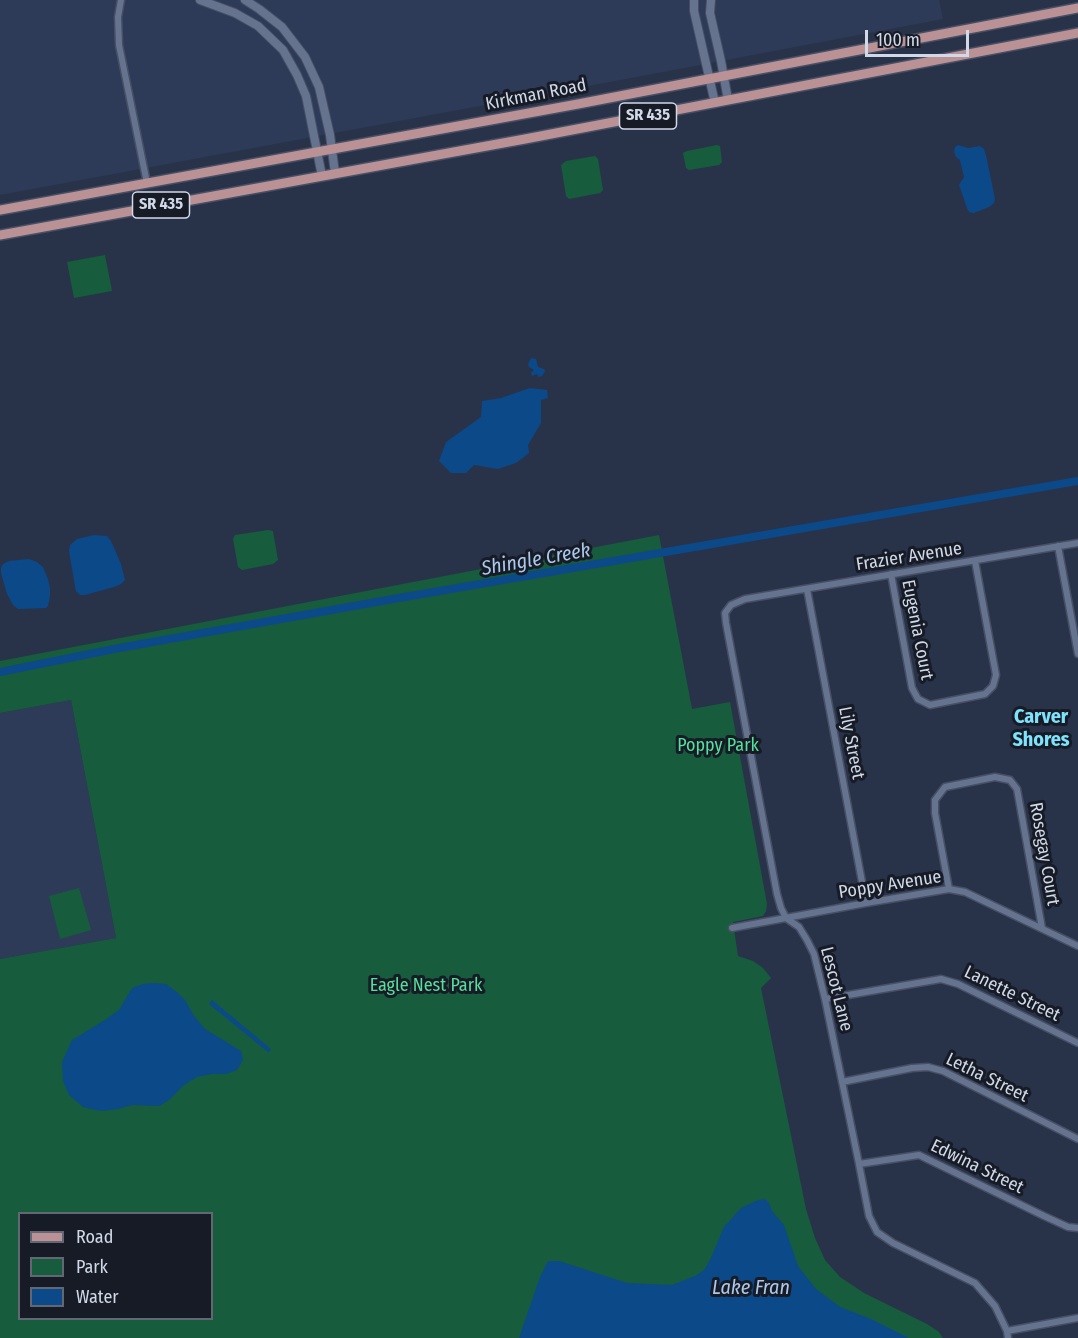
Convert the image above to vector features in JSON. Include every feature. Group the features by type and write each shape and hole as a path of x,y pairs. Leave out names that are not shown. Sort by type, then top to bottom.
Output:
{"main road":[{"name":"Kirkman Road","path":"0,210 332,150 1078,8"},
{"name":"SR 435","path":"0,235 715,103 1078,33"}],"street":[{"path":"121,0 118,17 119,45 147,183"},
{"path":"200,0 235,12 258,26 283,50 306,96 321,176"},
{"path":"245,0 282,27 306,57 319,87 330,135 335,173"},
{"path":"694,0 694,12 715,103"},
{"path":"711,0 710,13 728,100"},
{"name":"Frazier Avenue","path":"745,599 1078,543"},
{"path":"1058,546 1078,654"},
{"name":"Eugenia Court","path":"891,574 912,688 918,699 930,705 985,694 993,686 996,675 975,561"},
{"name":"Lily Street","path":"807,589 866,903"},
{"name":"Lescot Lane","path":"745,599 731,605 725,613 726,623 777,894 786,918 799,927 814,954 868,1216 878,1232 893,1243 975,1283 996,1306 1007,1335"},
{"name":"Rosegay Court","path":"949,889 935,813 935,800 945,788 995,777 1010,780 1017,789 1042,928"},
{"name":"Poppy Avenue","path":"732,928 949,889 965,892 1078,946"},
{"name":"Lanette Street","path":"825,999 941,979 958,984 1078,1043"},
{"name":"Letha Street","path":"842,1082 928,1067 943,1071 1078,1139"},
{"name":"Edwina Street","path":"859,1164 919,1155 1044,1216 1068,1227 1078,1228"},
{"path":"1007,1335 1078,1318"}],"shaded area":[{"path":"0,0 939,0 943,19 0,195"},
{"path":"71,700 116,938 0,959 0,713"}],"green space":[{"path":"720,146 722,162 719,165 689,170 686,168 683,153"},
{"path":"595,156 598,159 603,190 600,193 569,199 566,196 561,165 566,161"},
{"path":"105,255 112,291 74,298 67,262"},
{"path":"273,531 278,560 273,564 242,570 238,567 233,539 235,535"},
{"name":"Eagle Nest Park","path":"659,535 692,709 730,702 767,904 763,916 733,922 738,956 753,961 771,978 761,988 806,1209 815,1238 825,1260 840,1277 864,1293 927,1324 939,1332 943,1338 0,1338 0,959 116,938 71,700 0,713 0,661"},
{"path":"79,888 91,930 60,939 49,896"}],"water":[{"path":"958,145 968,148 980,146 986,155 995,199 989,207 974,213 969,212 959,185 964,177 960,160 954,152"},
{"path":"531,358 536,359 538,367 544,369 542,376 539,377 537,374 532,376 531,373 534,370 528,364"},
{"path":"530,388 547,390 548,398 541,400 541,423 528,445 529,453 516,463 498,469 474,465 466,473 451,473 439,461 446,442 481,417 482,401 501,398"},
{"path":"94,535 107,536 111,541 125,580 114,587 80,595 75,586 70,545 77,539"},
{"path":"29,559 43,567 48,579 50,596 46,608 18,609 7,594 1,573 3,564 9,561"},
{"path":"154,983 166,984 178,993 205,1029 241,1051 243,1060 237,1070 226,1074 197,1077 159,1106 132,1105 101,1111 83,1107 69,1095 63,1081 62,1062 72,1040 119,1010 132,988"},
{"path":"212,1000 271,1049 270,1051 268,1052 209,1004"},
{"name":"Lake Fran","path":"765,1199 784,1225 798,1266 816,1289 840,1307 909,1338 519,1338 540,1277 548,1261 559,1261 627,1283 672,1285 704,1270 724,1227 741,1208"}],"waterway":[{"name":"Shingle Creek","path":"0,672 119,648 393,599 1078,481"}],"district":[{"name":"Carver Shores","path":"1041,728"}],"park label":[{"name":"Poppy Park","path":"718,746"}]}
